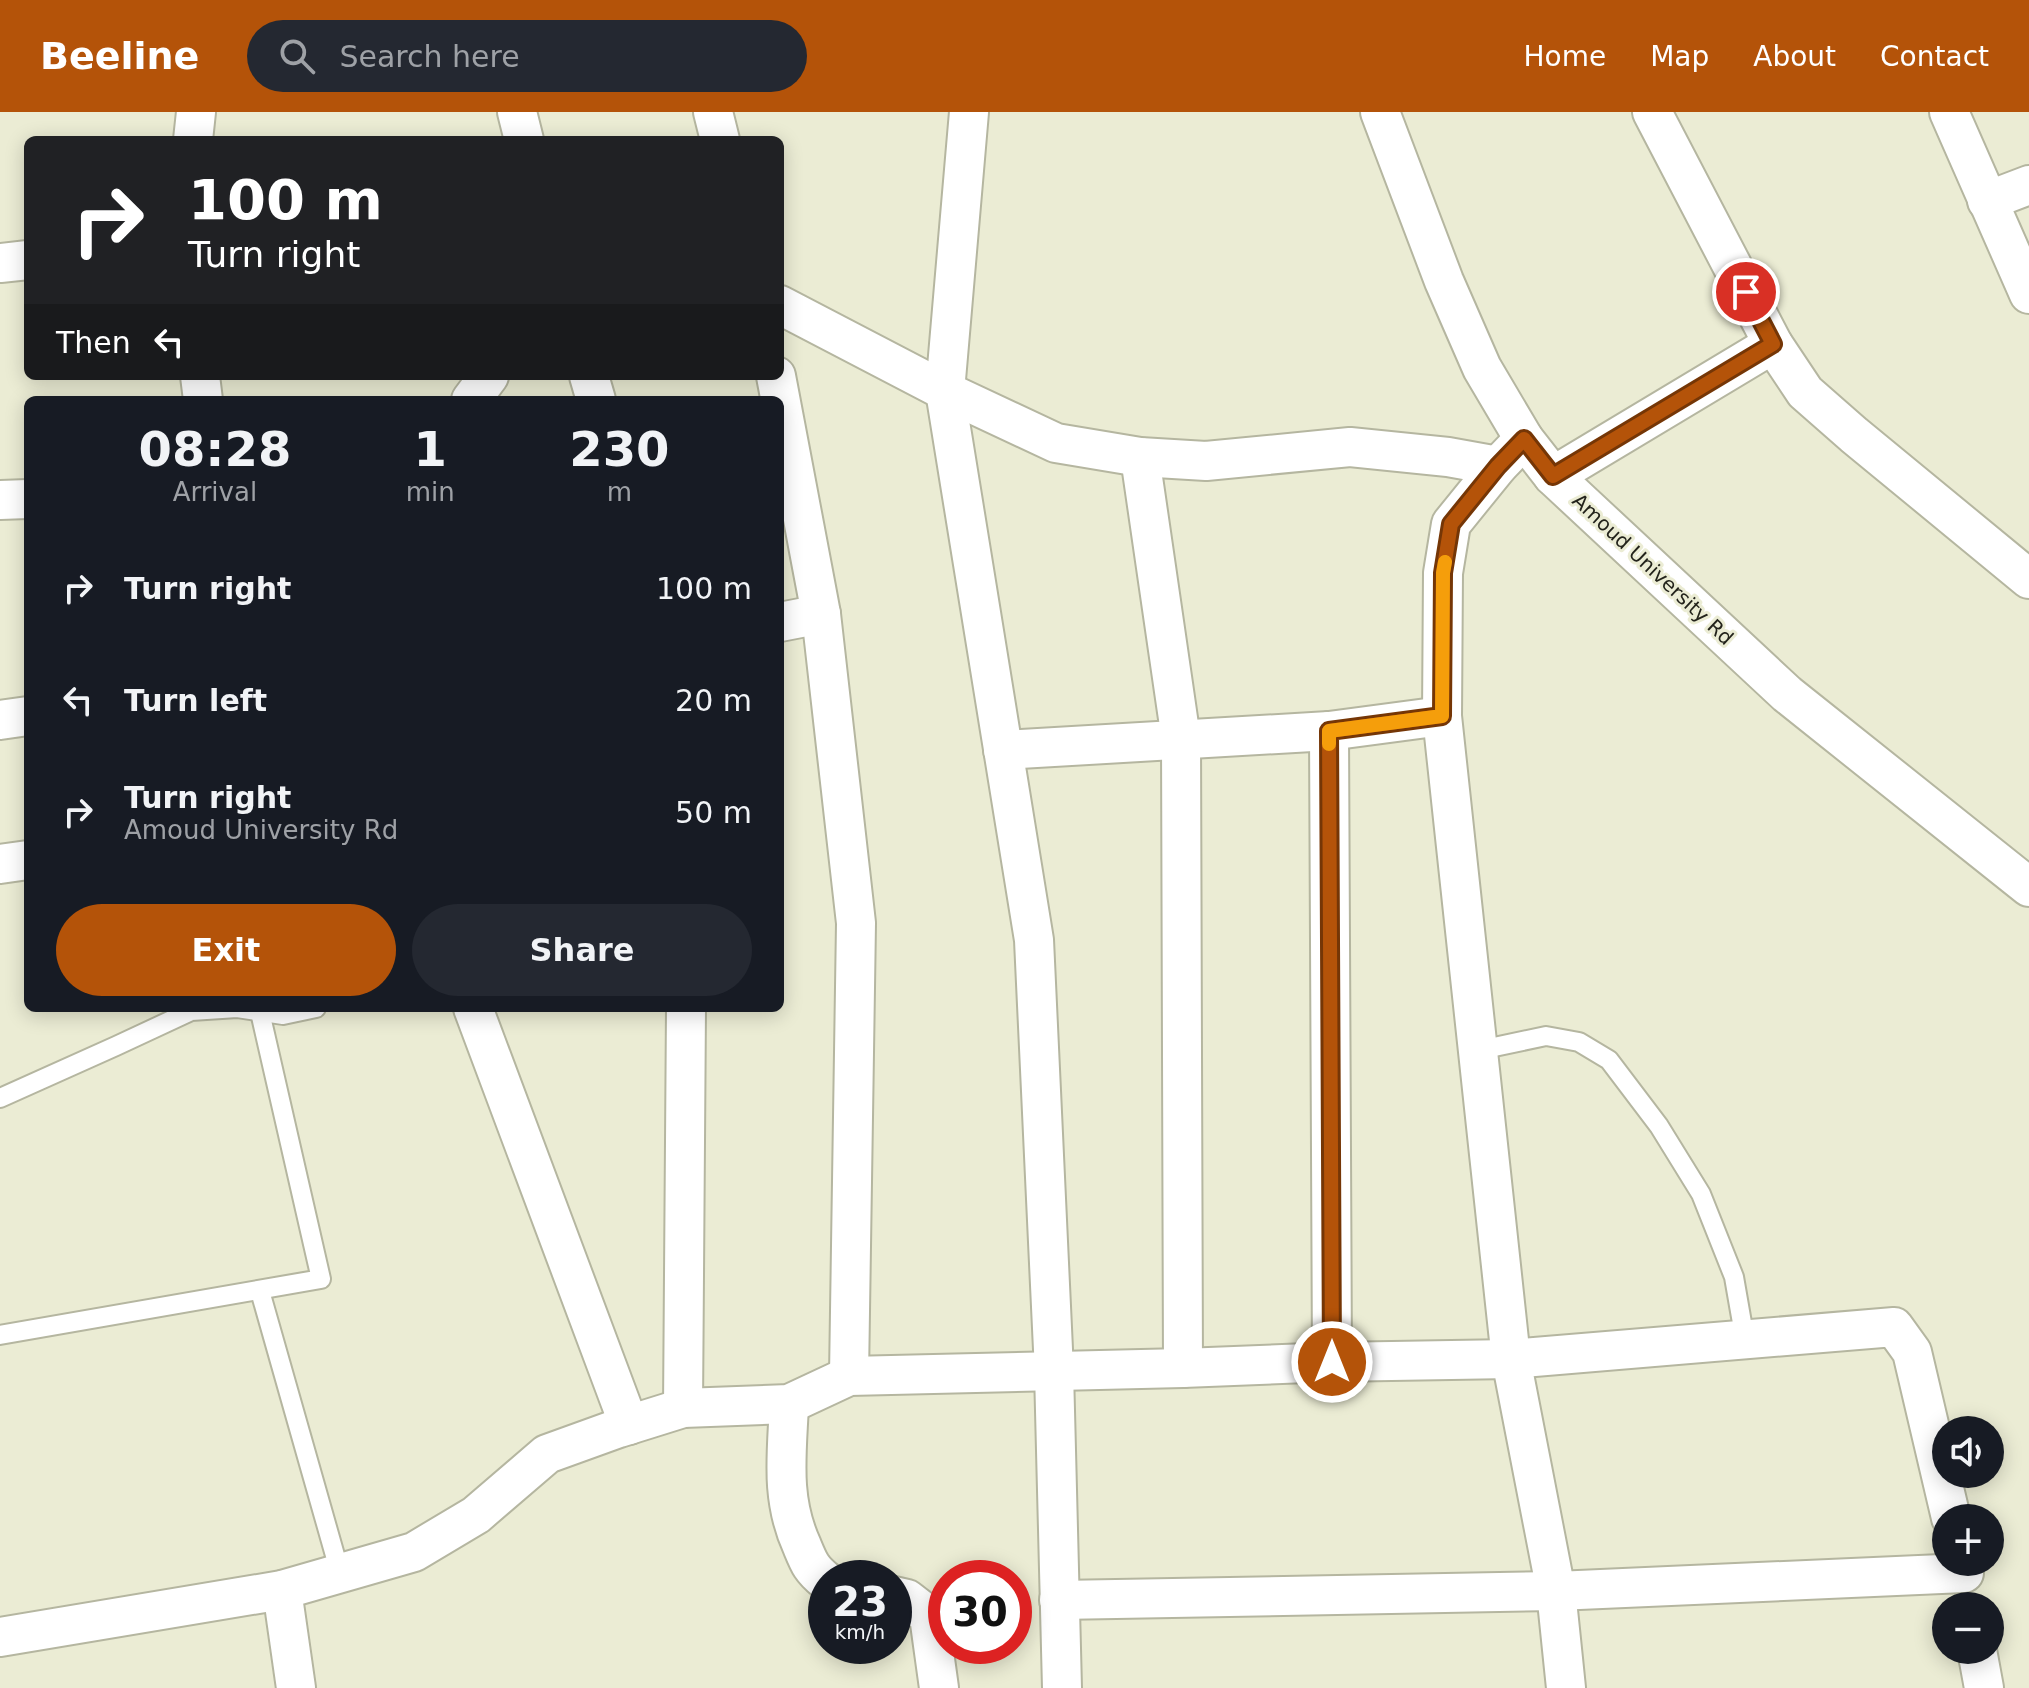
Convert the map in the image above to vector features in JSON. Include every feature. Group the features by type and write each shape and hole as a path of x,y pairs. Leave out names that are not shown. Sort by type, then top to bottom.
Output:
{"street":[{"path":"193,136 196,112"},
{"path":"517,112 523,136"},
{"path":"713,112 719,136"},
{"path":"969,112 945,391 1034,940 1054,1371 1062,1688"},
{"name":"Amoud University Rd","path":"1380,112 1444,281 1482,368 1524,439 1553,476 1787,694 2029,887"},
{"path":"1652,112 1773,344 1805,392 2029,579"},
{"path":"1949,112 2029,294"},
{"path":"1987,201 2029,185"},
{"path":"0,263 24,260"},
{"path":"784,307 945,391 1056,443 1140,457 1206,461 1350,447 1448,457 1498,466"},
{"path":"1553,476 1773,344"},
{"path":"784,418 821,614 856,923 849,1376"},
{"path":"1524,439 1451,524 1443,573 1442,716 1511,1359 1556,1591 1566,1688"},
{"path":"1140,457 1181,739 1183,1368"},
{"path":"0,500 24,499"},
{"path":"784,621 821,614"},
{"path":"1003,750 1329,731 1442,716"},
{"path":"0,720 24,717"},
{"path":"1329,731 1332,1362"},
{"path":"0,864 24,861"},
{"path":"474,1012 629,1425"},
{"path":"683,1408 686,1012"},
{"path":"0,1637 282,1590 414,1552 476,1515 547,1454 683,1408 789,1404 849,1376 1511,1359 1894,1327 1912,1352 1948,1504"},
{"path":"789,1404 786,1483 792,1525 808,1561"},
{"path":"1059,1600 1965,1580"},
{"path":"282,1590 296,1688"},
{"path":"912,1603 929,1616 939,1688"},
{"path":"1980,1664 1984,1688"}],"lane":[{"path":"0,1098 189,1012"},
{"path":"0,1335 321,1279 260,1012 283,1015 297,1012"},
{"path":"1480,1050 1546,1036 1579,1042 1609,1060 1659,1126 1701,1194 1734,1277 1745,1340"},
{"path":"260,1291 340,1573"}],"slow traffic":[{"path":"1329,744 1329,731 1442,716 1445,562"}],"route":[{"path":"1332,1362 1329,731 1442,716 1443,573 1451,524 1524,439 1553,476 1773,344 1746,292"}]}
